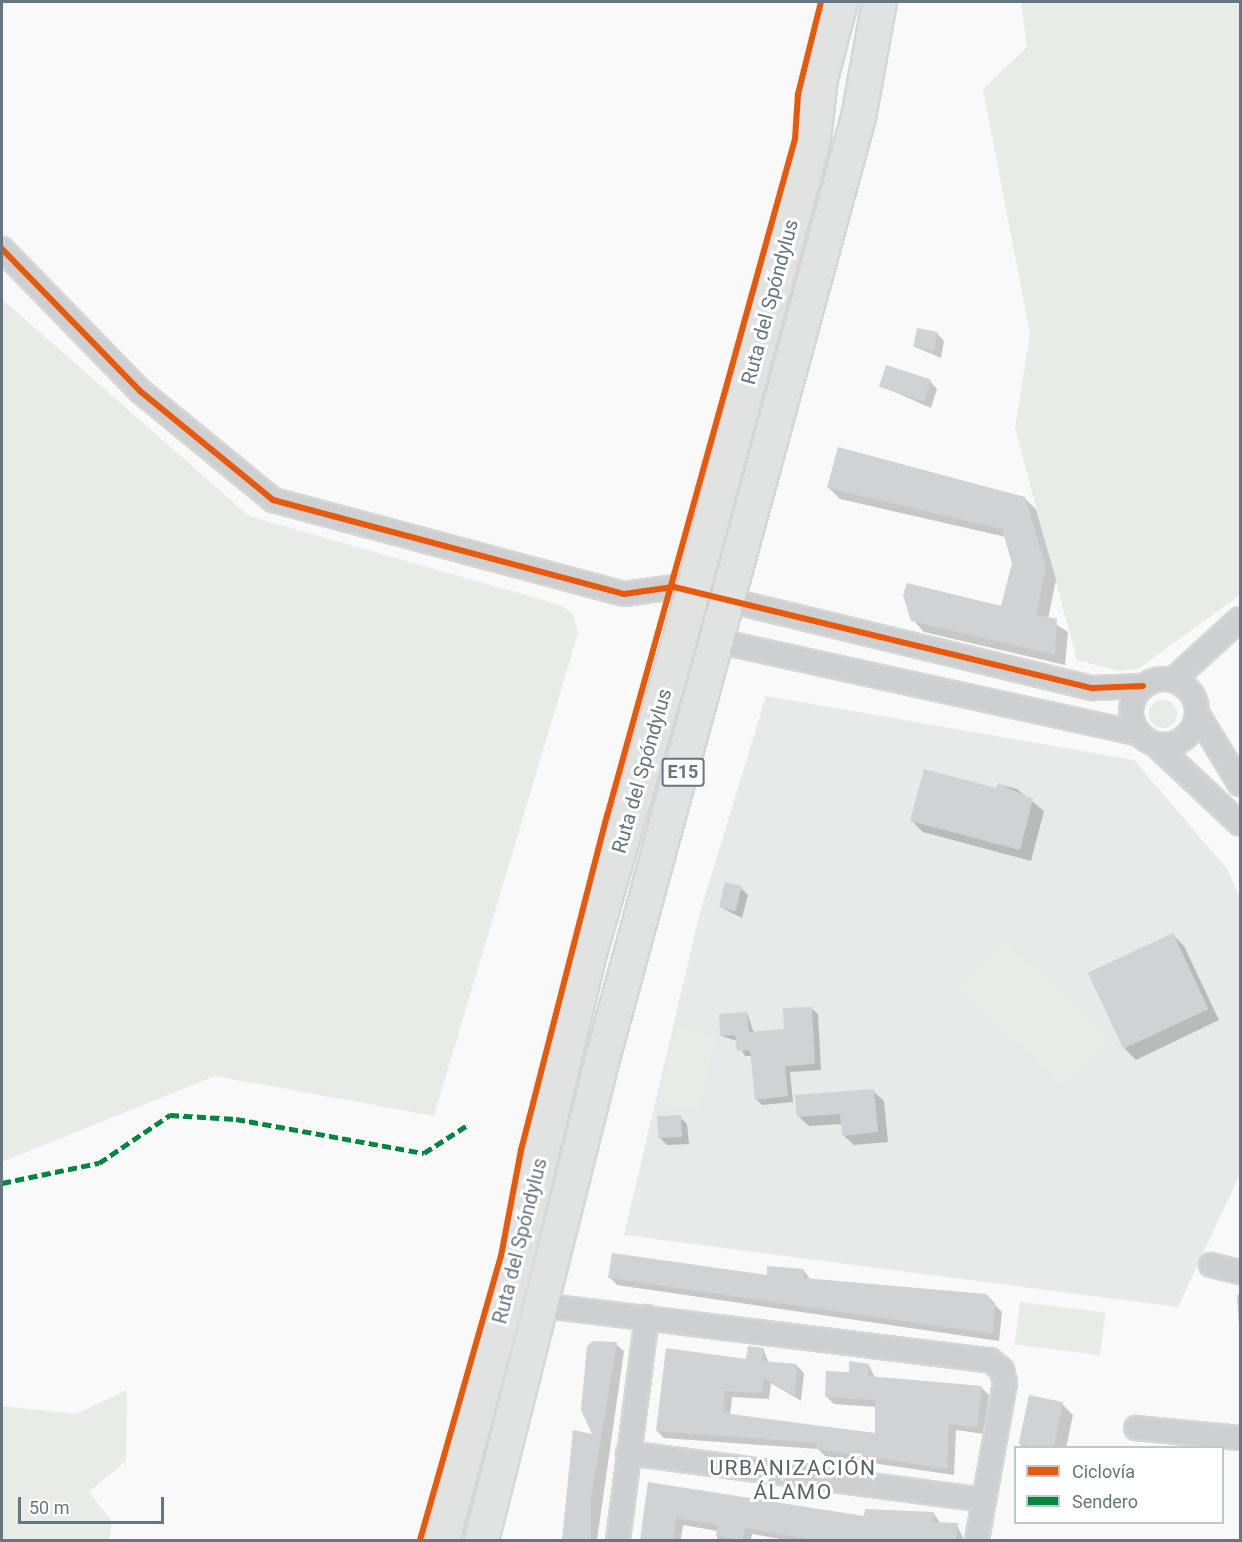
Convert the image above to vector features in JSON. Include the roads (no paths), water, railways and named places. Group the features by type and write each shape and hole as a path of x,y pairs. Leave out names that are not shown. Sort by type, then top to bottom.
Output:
{"highway":[{"name":"Ruta del Spóndylus","path":"442,1540 506,1301 588,956 681,633 813,139 820,78 840,2"},
{"name":"Ruta del Spóndylus","path":"481,1540 543,1306 598,1073 719,642 858,117 879,2"}],"street":[{"path":"2,249 140,391 273,500 624,594 674,587 1093,688 1143,686 1173,680 1240,620"},
{"path":"816,662 825,625"},
{"path":"681,633 904,680 1147,740 1188,736 1198,715"},
{"path":"904,680 913,644"},
{"path":"1173,680 1192,693 1198,715 1240,784"},
{"path":"1143,686 1132,704 1147,740 1240,824"},
{"path":"1211,1265 1240,1272"},
{"path":"506,1301 647,1317 998,1364 1005,1383 977,1540"},
{"path":"618,1540 647,1317"},
{"path":"1136,1428 1240,1438"},
{"path":"628,1453 984,1500"}],"district":[{"name":"URBANIZACIÓN ÁLAMO","path":"793,1480"}]}
